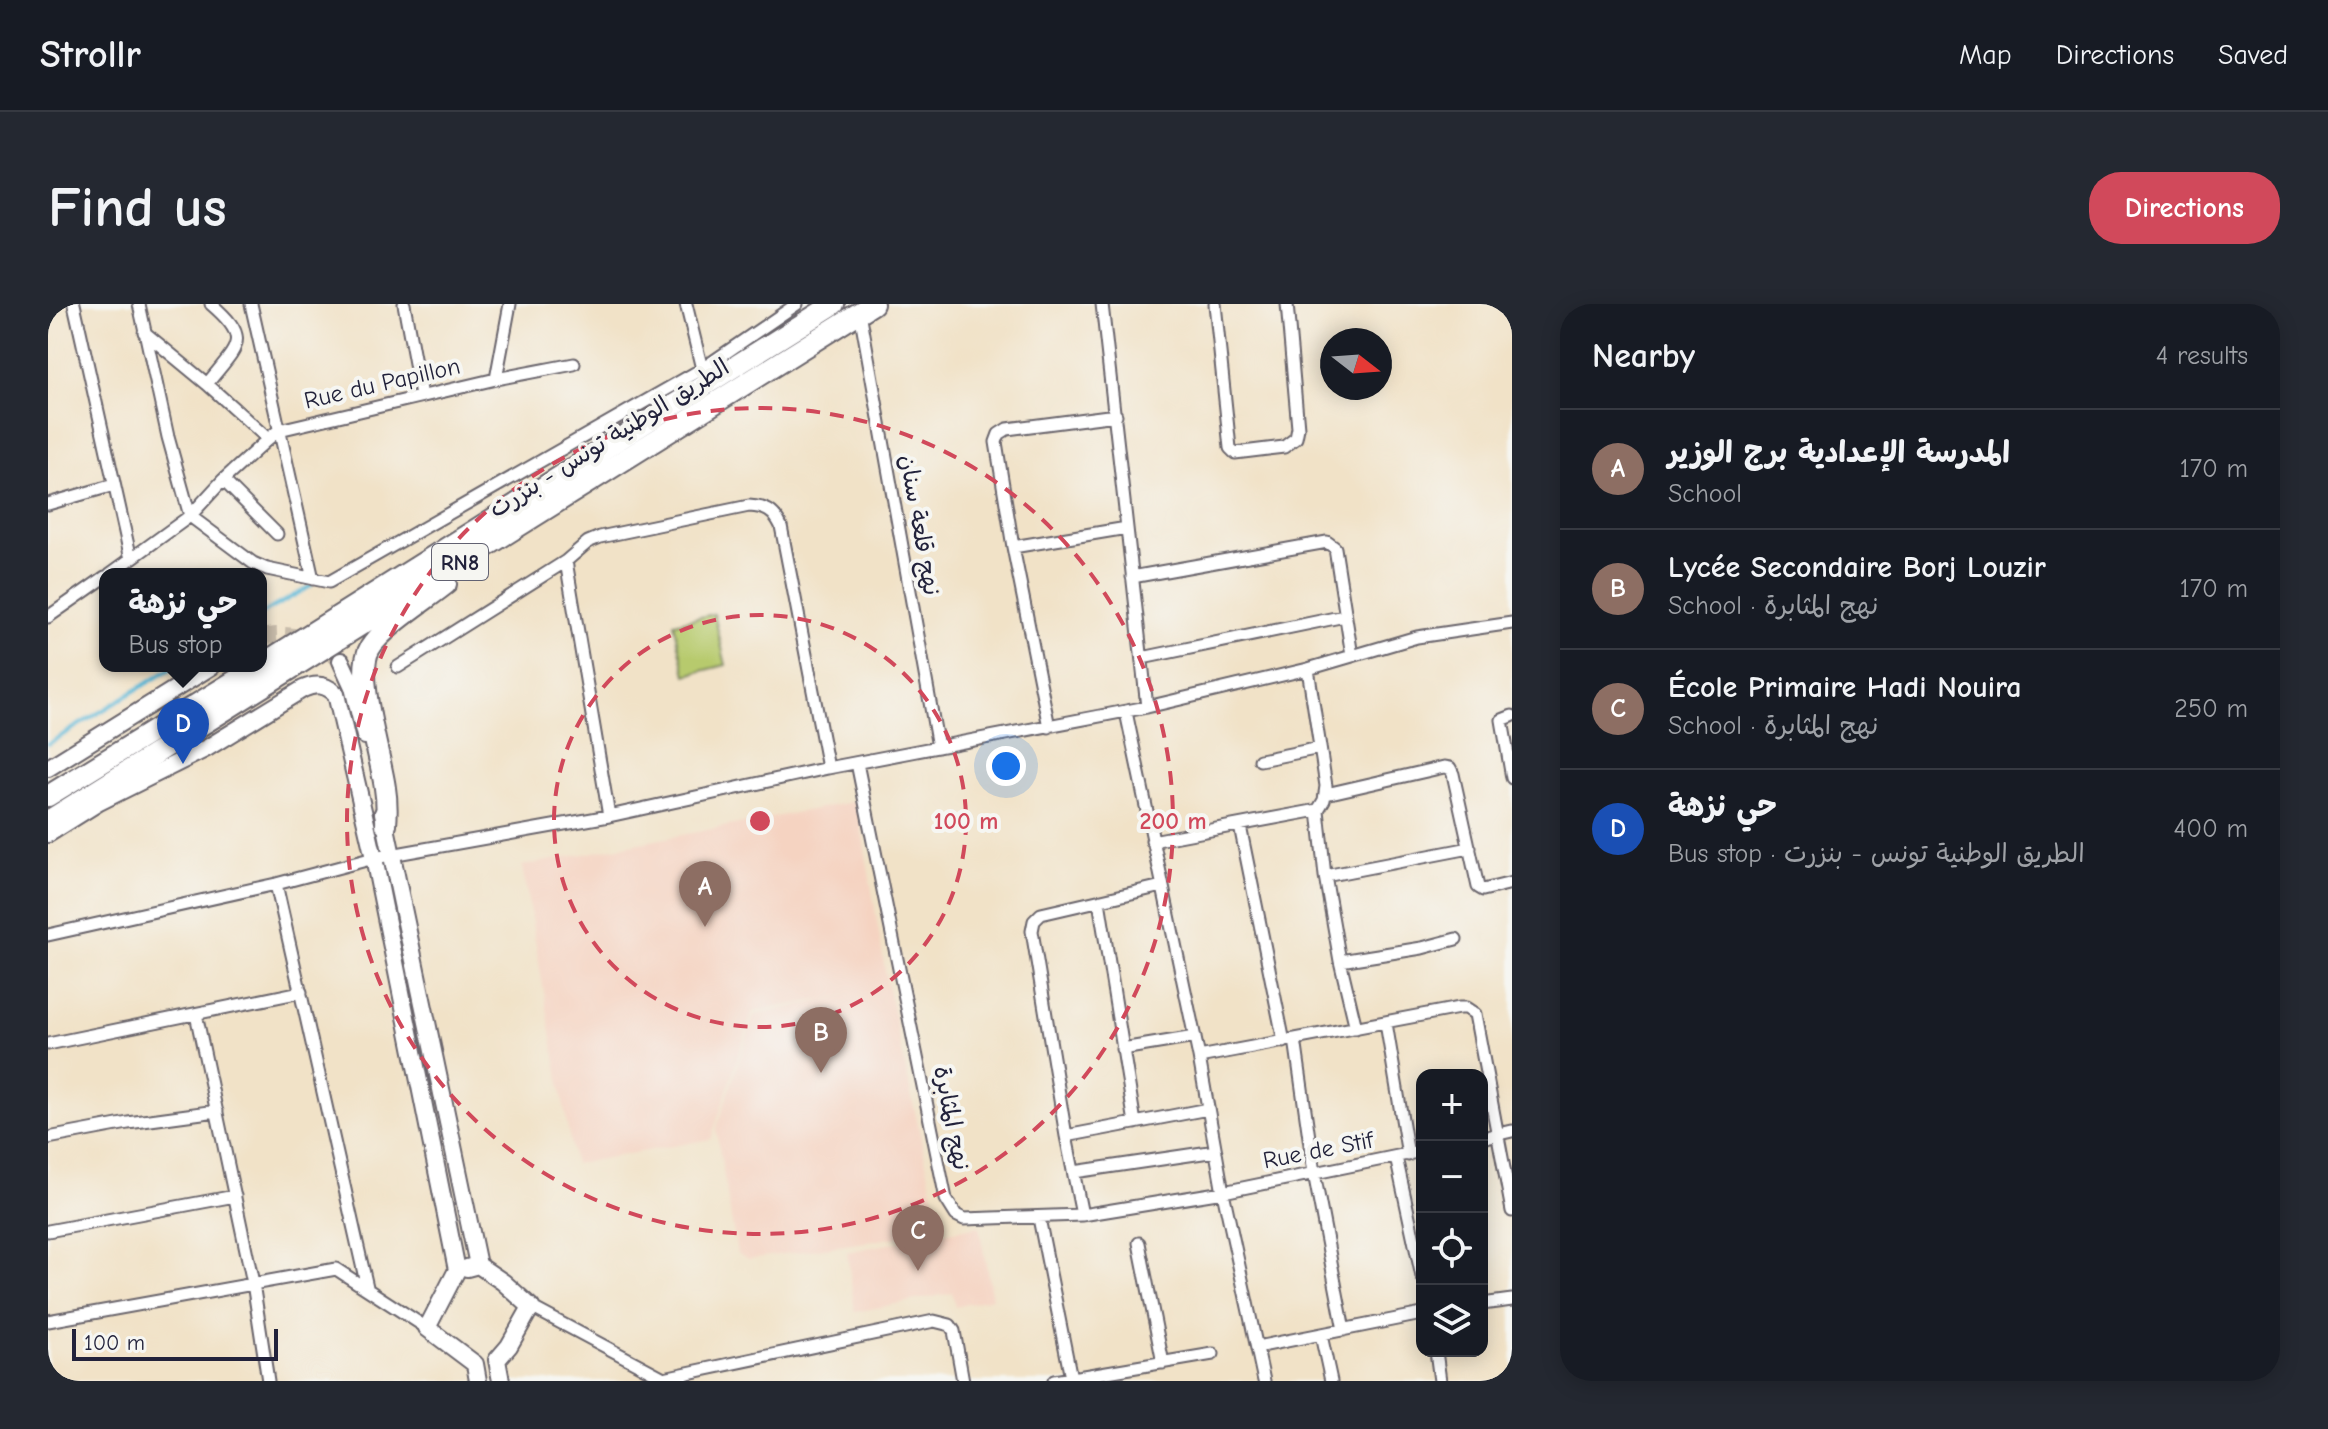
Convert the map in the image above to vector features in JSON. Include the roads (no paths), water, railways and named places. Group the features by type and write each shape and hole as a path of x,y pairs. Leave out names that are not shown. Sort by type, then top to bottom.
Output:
{"highway":[{"name":"الطريق الوطنية تونس - بنزرت","path":"267,661 834,304"},
{"name":"الطريق الوطنية تونس - بنزرت","path":"48,821 866,308"},
{"name":"RN8","path":"99,802 468,567 534,523 576,488"},
{"name":"RN8","path":"386,825 386,789 365,684 364,663 370,648 384,633 468,567"},
{"name":"الطريق الوطنية تونس - بنزرت","path":"48,796 249,672"}],"street":[{"path":"74,304 131,559"},
{"path":"139,304 190,516 253,563 298,577 329,582 702,369 797,304"},
{"path":"207,384 235,348 237,337 233,323 211,304"},
{"path":"251,304 313,579"},
{"path":"404,304 421,396"},
{"path":"496,379 510,304"},
{"path":"686,304 702,369"},
{"path":"1102,304 1147,707"},
{"path":"1215,304 1230,448 1235,453 1284,447 1296,438 1298,428 1287,304"},
{"name":"نهج قلعة سنان","path":"866,308 938,747"},
{"path":"144,332 268,439"},
{"name":"Rue du Papillon","path":"279,430 574,364"},
{"path":"1049,727 996,450 999,434 1007,429 1116,415"},
{"path":"118,568 190,516 223,480 279,430"},
{"path":"223,480 277,534"},
{"path":"48,504 114,485"},
{"path":"398,667 566,561 588,542 600,537 761,506 775,513 781,526 828,768"},
{"path":"1013,547 1127,528"},
{"path":"1132,577 1327,542 1335,548 1352,656"},
{"path":"566,561 609,816"},
{"path":"48,617 99,582"},
{"path":"1142,658 1345,616"},
{"path":"48,935 276,884 374,858 609,816 828,768 1126,712 1308,669 1417,637 1512,623"},
{"path":"341,661 353,687 393,854 478,1265 531,1307 664,1380 934,1321 950,1325 954,1331 963,1381"},
{"path":"1308,669 1326,794 1318,810 1325,876 1356,1028"},
{"path":"48,768 202,672"},
{"path":"48,834 99,802 207,748 303,689 312,685 325,686 336,694 374,858 457,1270 427,1328"},
{"path":"1126,712 1264,1381"},
{"path":"1512,716 1502,720 1512,778"},
{"path":"1260,760 1320,748"},
{"name":"نهج المثابرة","path":"857,763 946,1199 956,1215 964,1219 1082,1215 1223,1192"},
{"path":"1326,794 1450,768 1479,889 1512,883"},
{"path":"1152,841 1318,810"},
{"path":"1240,826 1290,1040 1344,1330"},
{"path":"1325,876 1470,848"},
{"path":"276,884 367,1287"},
{"path":"1082,1215 1032,931 1034,921 1041,914 1162,886"},
{"path":"1099,901 1135,1123"},
{"path":"1340,961 1456,939"},
{"path":"48,1044 301,992"},
{"path":"1199,1057 1459,1008 1471,1009 1475,1014 1512,1211"},
{"path":"196,1014 253,1283 268,1381"},
{"path":"1386,1023 1416,1241"},
{"path":"1122,1049 1195,1037"},
{"path":"1066,1136 1208,1109"},
{"path":"48,1138 217,1111"},
{"path":"1488,1136 1512,1131"},
{"path":"1074,1172 1216,1151"},
{"name":"Rue de Stif","path":"1223,1192 1416,1152"},
{"path":"48,1231 235,1196"},
{"path":"1039,1218 1071,1378"},
{"path":"1139,1243 1163,1363"},
{"path":"457,1270 478,1265"},
{"path":"48,1321 336,1269 427,1328 476,1373 497,1360 509,1346 531,1307"},
{"path":"1488,1303 1512,1300"},
{"path":"1257,1347 1416,1315"},
{"path":"1321,1335 1331,1381"},
{"path":"1054,1381 1213,1354"},
{"path":"1437,1357 1440,1381"},
{"path":"497,1360 501,1381"}],"waterway":[{"path":"267,611 311,586"},
{"path":"48,744 165,672"}],"tunnel":[{"path":"267,636 304,639 341,661"}],"place":[{"name":"حي نزهة","path":"183,764"},
{"name":"المدرسة الإعدادية برج الوزير","path":"705,927"},
{"name":"Lycée Secondaire Borj Louzir","path":"821,1073"},
{"name":"École Primaire Hadi Nouira","path":"918,1271"}]}
